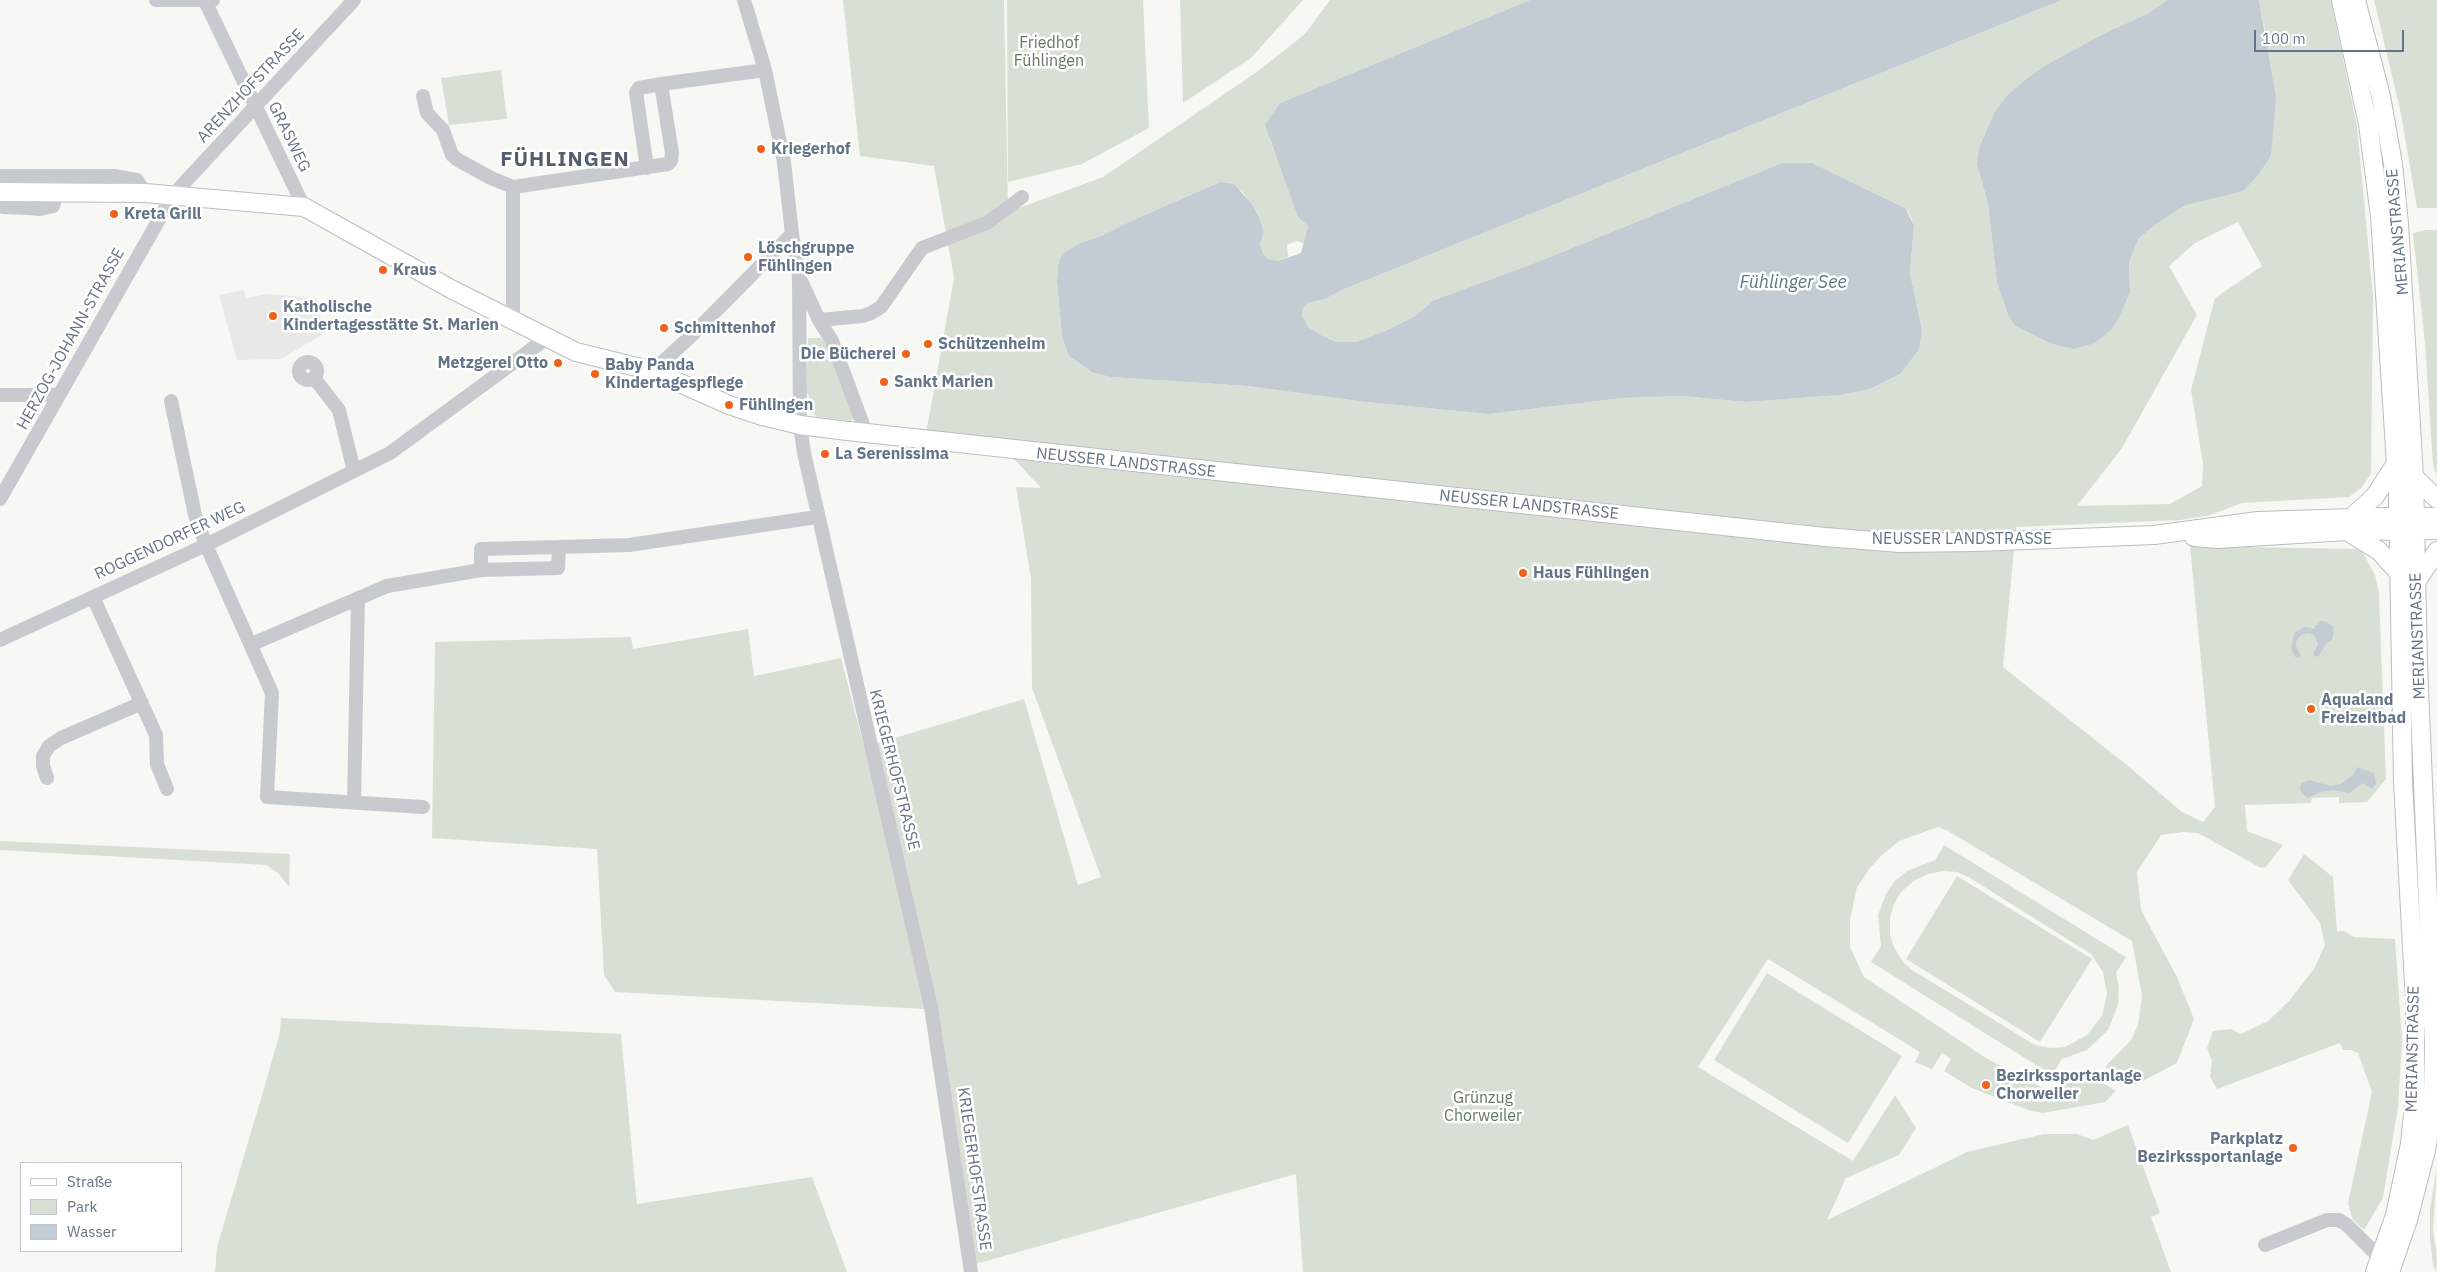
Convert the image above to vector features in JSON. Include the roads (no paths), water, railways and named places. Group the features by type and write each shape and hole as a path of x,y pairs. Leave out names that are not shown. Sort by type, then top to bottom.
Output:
{"main road":[{"name":"MERIANSTRASSE","path":"2341,0 2368,124 2380,216 2395,466 2407,523 2416,582 2434,1045 2433,1094 2427,1146 2408,1220 2386,1269"},
{"name":"MERIANSTRASSE","path":"2356,0 2381,96 2393,164 2399,224 2414,477 2400,574 2400,664 2408,891 2415,1002 2415,1094 2410,1144 2386,1269"},
{"name":"NEUSSER LANDSTRASSE","path":"7,198 58,192 145,193 304,207 451,289 547,338 596,358 653,371 729,405 800,425 1158,466 1900,543 2154,534 2217,539 2349,524 2407,523 2437,517"},
{"path":"2395,466 2375,496 2349,524 2379,551 2400,574"},
{"path":"2414,477 2437,498"},
{"name":"NEUSSER LANDSTRASSE","path":"2407,523 2437,530"},
{"path":"2416,582 2437,551"}],"street":[{"path":"156,0 209,0"},
{"name":"GRASWEG","path":"209,0 255,109 304,207"},
{"name":"ARENZHOFSTRASSE","path":"173,196 354,0"},
{"name":"KRIEGERHOFSTRASSE","path":"744,0 765,70 784,162 799,276 800,425 817,516 931,1006 970,1272"},
{"path":"647,168 636,92 639,88 765,70"},
{"path":"423,96 427,112 443,130 452,155 491,178 513,187 668,164 671,161 672,153 661,84"},
{"path":"0,176 114,176 137,180 145,193"},
{"path":"513,187 513,321"},
{"path":"7,198 29,208 48,209 53,206 58,192"},
{"name":"HERZOG-JOHANN-STRASSE","path":"0,499 173,196"},
{"path":"819,320 863,316 882,307 922,248 987,223 1022,197"},
{"path":"7,198 23,203 29,208"},
{"path":"653,371 692,335 792,234"},
{"name":"KRIEGERHOFSTRASSE","path":"799,276 819,320 832,341 866,433"},
{"name":"ROGGENDORFER WEG","path":"0,640 206,545 390,453 547,338"},
{"path":"314,378 339,410 354,471"},
{"path":"0,394 59,395"},
{"path":"171,401 194,515 272,693 267,797 423,807"},
{"path":"481,570 481,549 629,545 817,516"},
{"path":"252,644 358,598 403,582 481,570 558,568 558,547"},
{"path":"93,597 156,735 157,764 167,789"},
{"path":"354,802 358,598"},
{"path":"47,778 43,766 44,756 49,746 61,738 142,703"},
{"path":"2408,891 2417,913 2428,917"},
{"path":"2265,1245 2326,1220 2339,1220 2347,1225 2386,1269"}],"water":[{"name":"Fühlinger See","path":"1530,0 2062,0 1342,290 1325,299 1308,303 1303,308 1302,315 1308,327 1321,335 1336,342 1356,342 1383,332 1415,316 1434,300 1530,265 1782,163 1812,163 1905,208 1914,225 1910,273 1922,330 1919,349 1900,374 1870,389 1841,395 1746,402 1681,396 1623,398 1489,414 1366,402 1247,386 1111,377 1093,373 1069,356 1062,337 1057,282 1059,261 1065,252 1081,243 1101,236 1220,182 1234,184 1251,203 1259,216 1264,232 1260,245 1268,259 1278,261 1301,253 1308,226 1298,217 1265,125 1280,103"},
{"path":"2167,0 2259,0 2276,98 2271,155 2259,174 2243,191 2186,205 2139,238 2129,262 2130,292 2111,330 2095,343 2074,349 2049,343 2015,326 2008,315 1997,283 1988,204 1977,164 1979,148 1994,113 2007,95 2025,80 2044,66 2105,33 2149,13"},
{"path":"2318,622 2327,622 2333,627 2332,640 2326,644 2318,657 2313,655 2318,644 2315,636 2310,633 2302,634 2296,641 2296,646 2301,656 2296,658 2291,649 2294,633 2305,627 2315,629 2315,626 2319,624"},
{"path":"2357,767 2374,773 2376,784 2372,789 2363,783 2349,793 2334,790 2320,792 2308,798 2300,789 2301,784 2309,780 2331,786 2341,784 2353,775"}],"place":[{"name":"Kriegerhof","path":"761,149"},
{"name":"Kreta Grill","path":"114,214"},
{"name":"Löschgruppe Fühlingen","path":"748,257"},
{"name":"Kraus","path":"383,270"},
{"name":"Katholische Kindertagesstätte St. Marien","path":"273,316"},
{"name":"Schmittenhof","path":"664,328"},
{"name":"Schützenheim","path":"928,344"},
{"name":"Die Bücherei","path":"906,354"},
{"name":"Metzgerei Otto","path":"558,363"},
{"name":"Baby Panda Kindertagespflege","path":"595,374"},
{"name":"Sankt Marien","path":"884,382"},
{"name":"Fühlingen","path":"729,405"},
{"name":"La Serenissima","path":"825,454"},
{"name":"Haus Fühlingen","path":"1523,573"},
{"name":"Aqualand Freizeitbad","path":"2311,709"},
{"name":"Bezirkssportanlage Chorweiler","path":"1986,1085"},
{"name":"Parkplatz Bezirkssportanlage","path":"2293,1148"}],"district":[{"name":"FÜHLINGEN","path":"565,160"}],"park label":[{"name":"Friedhof Fühlingen","path":"1049,52"},
{"name":"Grünzug Chorweiler","path":"1483,1107"}]}
